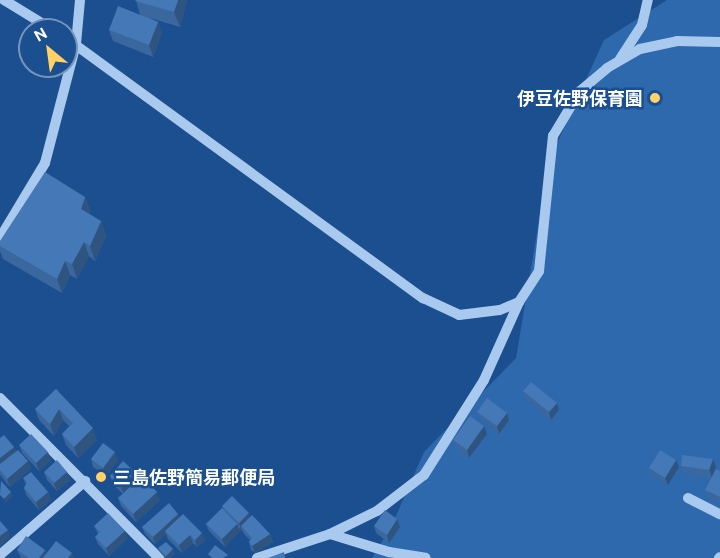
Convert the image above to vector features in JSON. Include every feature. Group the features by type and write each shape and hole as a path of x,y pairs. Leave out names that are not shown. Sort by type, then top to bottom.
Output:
{"street":[{"path":"4,0 33,18"},
{"path":"78,22 80,0"},
{"path":"618,62 642,25 648,0"},
{"path":"256,558 330,534 377,511 423,475 484,380 519,302 539,271 553,136 580,91 618,62 640,50 677,41 720,42"},
{"path":"78,45 423,298 459,315 500,310 519,302"},
{"path":"0,238 45,164 67,78"},
{"path":"0,398 159,558"},
{"path":"0,555 85,481"},
{"path":"688,498 720,514"},
{"path":"330,534 389,552 426,558"}],"shaded area":[{"path":"667,0 720,0 720,558 372,558 391,527 424,452 516,358 549,161 604,40"}],"building":[{"path":"136,0 178,0 174,12"},
{"path":"118,6 158,22 149,45 109,30"},
{"path":"45,172 85,197 81,209 101,221 90,246 84,242 72,264 65,261 57,279 0,246 0,241"},
{"path":"531,382 557,403 549,412 523,391"},
{"path":"56,389 93,428 74,447 62,434 73,423 59,409 50,424 35,409"},
{"path":"487,398 507,413 497,426 477,412"},
{"path":"470,416 484,426 467,450 453,440"},
{"path":"31,434 48,452 36,463 19,445"},
{"path":"4,435 14,447 0,458 0,438"},
{"path":"103,443 115,452 103,468 91,459"},
{"path":"18,450 28,461 7,479 0,470 0,464"},
{"path":"660,450 676,460 665,478 649,468"},
{"path":"682,455 713,459 709,470 681,466"},
{"path":"57,460 67,472 54,483 44,472"},
{"path":"123,461 135,472 121,487 110,476"},
{"path":"716,469 720,471 720,497 705,490"},
{"path":"31,472 48,492 36,502 24,488 27,482 23,478"},
{"path":"142,476 157,492 133,514 118,498"},
{"path":"1,481 11,492 4,499 0,495"},
{"path":"232,496 249,513 239,523 222,506"},
{"path":"169,503 178,514 153,537 142,527"},
{"path":"222,508 237,524 222,539 206,524"},
{"path":"385,510 397,519 387,535 374,526"},
{"path":"108,513 125,531 106,548 95,537 100,532 94,526"},
{"path":"183,514 202,533 195,540 190,535 179,545 165,531"},
{"path":"252,515 270,534 252,546 249,542 252,538 241,526"},
{"path":"0,521 8,530 0,536"},
{"path":"26,536 45,550 39,558 29,558 17,550"},
{"path":"56,541 72,553 68,558 43,558"},
{"path":"166,542 173,549 166,556 158,548"},
{"path":"215,545 228,555 223,558 212,558 208,554"},
{"path":"284,552 285,558 268,558"}],"place":[{"name":"伊豆佐野保育園","path":"655,98"},
{"name":"三島佐野簡易郵便局","path":"101,477"}]}
